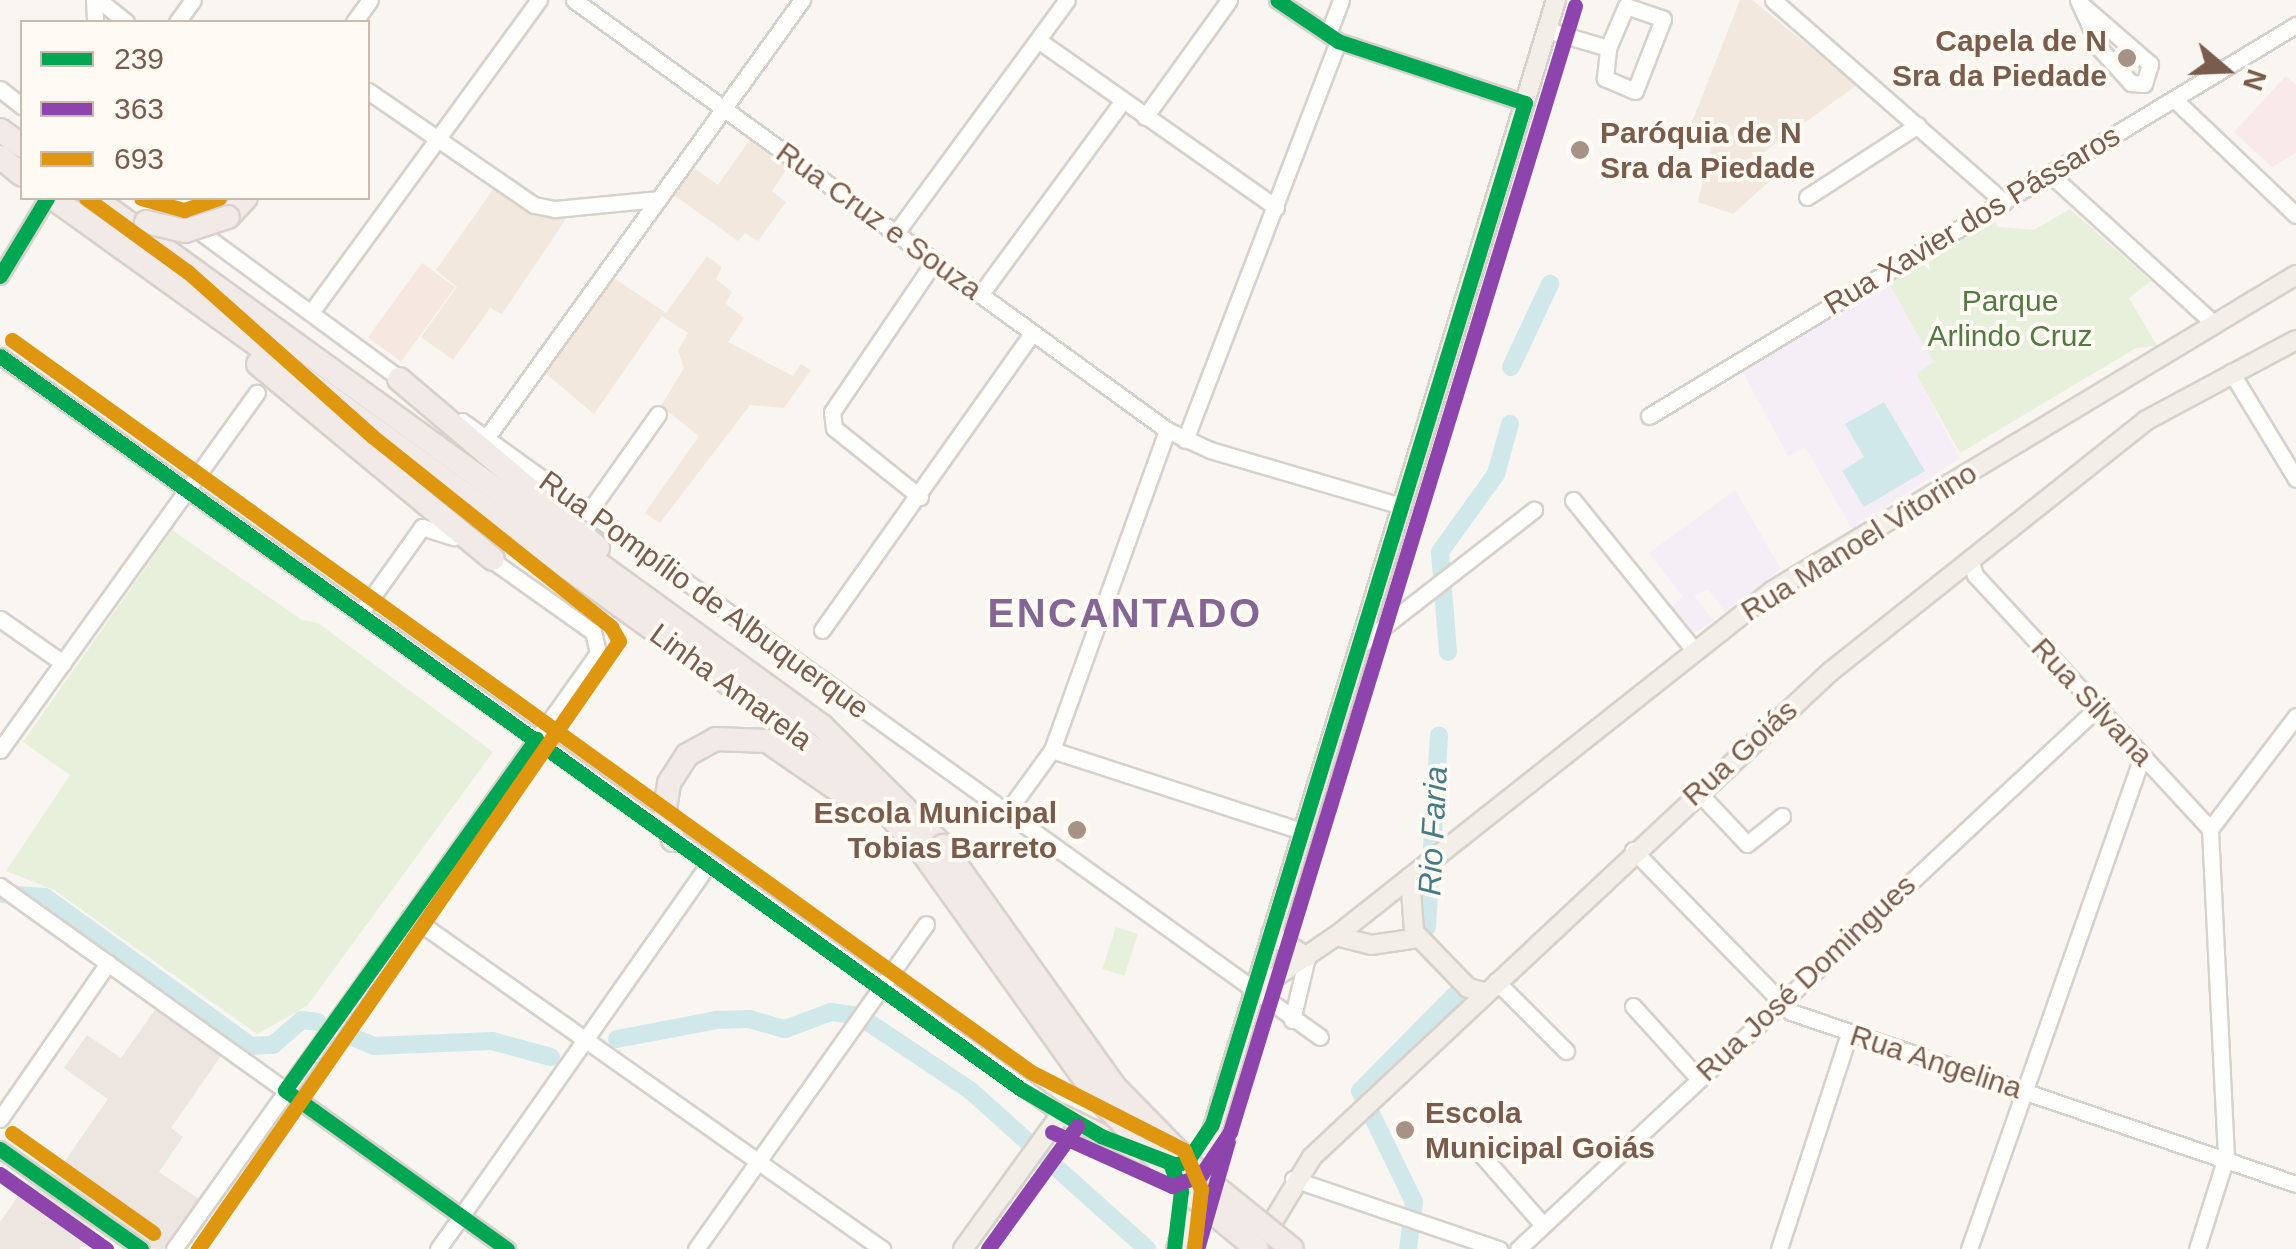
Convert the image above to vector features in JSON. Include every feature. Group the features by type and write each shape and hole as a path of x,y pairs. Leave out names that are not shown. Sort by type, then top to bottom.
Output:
{"highway":[{"path":"0,157 20,173"},
{"name":"Linha Amarela","path":"97,200 848,747 1115,1086 1203,1178 1292,1249"},
{"path":"98,200 146,222 186,231 228,217 244,200"},
{"name":"Linha Amarela","path":"56,201 778,719 868,793 928,848 1099,1098 1193,1196 1258,1249"},
{"path":"176,287 303,404 492,560"},
{"path":"399,378 678,620"},
{"path":"674,840 665,808 675,771 701,745 731,736 787,751 888,831 928,848"}],"main road":[{"path":"1175,1249 1556,0"},
{"name":"Rua Manoel Vitorino","path":"1253,992 1336,936 1786,582 2296,275"},
{"name":"Rua Goiás","path":"1258,1249 1293,1179 1350,1119 1479,992 1698,792 2145,422 2296,340"},
{"path":"1416,873 1410,922 1419,938 1479,992"},
{"path":"1270,934 1308,957"},
{"path":"1336,936 1371,945 1419,938"},
{"path":"963,1249 1061,1114 1171,1166 1181,1191 1175,1249"},
{"path":"1171,1166 1188,1160 1212,1124"}],"street":[{"path":"97,0 123,20"},
{"path":"312,311 539,0"},
{"name":"Rua Cruz e Souza","path":"574,0 1167,430 1185,440 1402,506"},
{"path":"487,437 798,6 779,0"},
{"path":"896,234 1067,0"},
{"path":"1145,117 1230,0"},
{"path":"1277,0 1333,38 1525,103"},
{"path":"1185,440 1276,208 1333,38 1341,0"},
{"path":"1774,0 2004,202"},
{"path":"2081,3 2150,64 2144,84 2131,83 2101,50 2081,3"},
{"path":"1626,6 1661,17 1638,90 1606,80 1608,48 1626,6"},
{"name":"Rua Xavier dos Pássaros","path":"1649,416 2296,25"},
{"path":"1547,30 1608,48"},
{"path":"1038,40 1276,208"},
{"path":"0,89 20,104"},
{"path":"370,92 508,191 544,208 658,199"},
{"path":"2174,98 2296,214"},
{"path":"980,296 1122,102"},
{"path":"1807,197 1918,124"},
{"path":"2050,174 2214,324"},
{"name":"Rua Pompílio de Albuquerque","path":"157,200 399,378 487,437 1320,1037"},
{"path":"0,276 56,201"},
{"path":"920,497 834,428 833,408 934,262"},
{"path":"822,630 920,497 1032,333"},
{"path":"0,356 708,866 1061,1114"},
{"path":"2231,372 2296,479"},
{"path":"0,750 257,393"},
{"path":"588,512 658,414"},
{"path":"1007,812 1052,750 1167,430"},
{"path":"1572,500 1695,652"},
{"path":"1359,646 1534,510"},
{"path":"174,1249 598,653 592,632 492,560 426,525 360,614"},
{"name":"Rua Silvana","path":"1967,567 2210,830"},
{"path":"0,619 63,663"},
{"name":"Rua José Domingues","path":"1518,1249 1777,1002 2096,709"},
{"path":"516,726 552,716"},
{"path":"2197,1249 2226,1157 2210,830 2296,716"},
{"path":"1052,750 1301,831"},
{"path":"1969,1249 2142,756"},
{"path":"1698,792 1747,844 1782,816"},
{"name":"Rua Angelina","path":"1633,850 1777,1002 1849,1034 2226,1157 2296,1184"},
{"path":"438,1249 708,866"},
{"path":"0,886 507,1249"},
{"path":"410,916 882,1249"},
{"path":"696,1249 926,924"},
{"path":"1292,1020 1308,957"},
{"path":"0,1119 108,964"},
{"path":"1479,992 1566,1051"},
{"path":"1633,1006 1698,1078"},
{"path":"1779,1249 1849,1034"},
{"path":"0,1149 141,1249"},
{"path":"1480,1153 1543,1226"},
{"path":"1293,1179 1499,1249"}],"shaded area":[{"path":"1740,0 1752,0 1857,85 1757,157 1772,179 1733,214 1698,202 1712,142 1690,127"},
{"path":"2286,76 2296,85 2296,153 2272,167 2234,132"},
{"path":"751,138 789,166 772,191 786,202 758,241 745,233 738,241 674,195 694,168 718,185"},
{"path":"494,188 527,209 550,216 570,213 502,314 490,308 453,360 421,337 457,287 436,270"},
{"path":"707,256 722,267 716,279 732,292 725,303 744,318 728,342 793,376 801,364 811,370 784,408 750,405 660,523 645,513 699,436 661,406 684,368 678,350 688,333 662,316 594,414 544,372 612,277 666,313"},
{"path":"422,263 455,287 401,362 368,337"},
{"path":"1888,282 1933,362 1916,374 1960,458 1852,529 1805,447 1788,456 1741,369"},
{"path":"1735,490 1781,569 1725,612 1708,589 1694,596 1714,621 1691,634 1669,608 1683,597 1649,553"},
{"path":"157,1007 223,1053 171,1128 183,1137 159,1172 199,1199 164,1249 154,1249 53,1178 108,1099 64,1068 87,1035 121,1058"},
{"path":"28,1182 94,1228 80,1249 0,1249 0,1222"}],"green space":[{"name":"Parque Arlindo Cruz","path":"2070,209 2151,281 2129,298 2157,346 2136,348 1960,453 1916,374 1933,362 1888,282 1994,220 1998,227 2034,230"},
{"path":"172,530 302,620 318,623 493,752 307,1006 257,1034 54,890 6,871 70,775 23,742"},
{"path":"1116,927 1138,934 1124,976 1102,969"}],"water":[{"path":"1884,402 1925,471 1864,507 1842,471 1864,457 1845,424"}],"waterway":[{"name":"Rio Faria","path":"1511,367 1550,284"},
{"name":"Rio Faria","path":"1448,652 1440,552 1496,474 1510,424"},
{"name":"Rio Faria","path":"1427,927 1439,735"},
{"path":"2,894 45,897 251,1046 273,1045 302,1020 318,1022"},
{"name":"Rio Faria","path":"1408,1249 1414,1202 1360,1091 1455,995"},
{"path":"617,1039 717,1020 749,1019 785,1029 831,1012 859,1016 971,1091 1147,1249"},
{"path":"342,1033 374,1046 492,1041 551,1057"}],"transit line":[{"name":"239","path":"0,356 1021,1089 1101,1136 1176,1165 1188,1160 1212,1124 1525,103 1338,41 1277,0"},
{"name":"363","path":"1052,1132 1172,1186 1201,1175 1230,1132 1575,6"},
{"name":"239","path":"0,276 46,200"},
{"name":"693","path":"89,200 188,272 372,436 611,627 619,641 198,1249"},
{"name":"693","path":"148,200 184,210 213,200"},
{"name":"693","path":"12,340 1031,1072 1184,1150 1201,1189 1194,1249"},
{"name":"239","path":"507,1249 285,1090 536,739"},
{"name":"363","path":"988,1249 1077,1126"},
{"name":"693","path":"12,1133 153,1233"},
{"name":"363","path":"1197,1249 1228,1141"},
{"name":"239","path":"0,1149 141,1249"},
{"name":"239","path":"1171,1166 1181,1191 1174,1249"},
{"name":"363","path":"0,1174 106,1249"}],"place":[{"name":"Capela de N Sra da Piedade","path":"2127,58"},
{"name":"Paróquia de N Sra da Piedade","path":"1580,150"},
{"name":"Escola Municipal Tobias Barreto","path":"1077,830"},
{"name":"Escola Municipal Goiás","path":"1405,1130"}],"district":[{"name":"ENCANTADO","path":"1125,613"}]}
